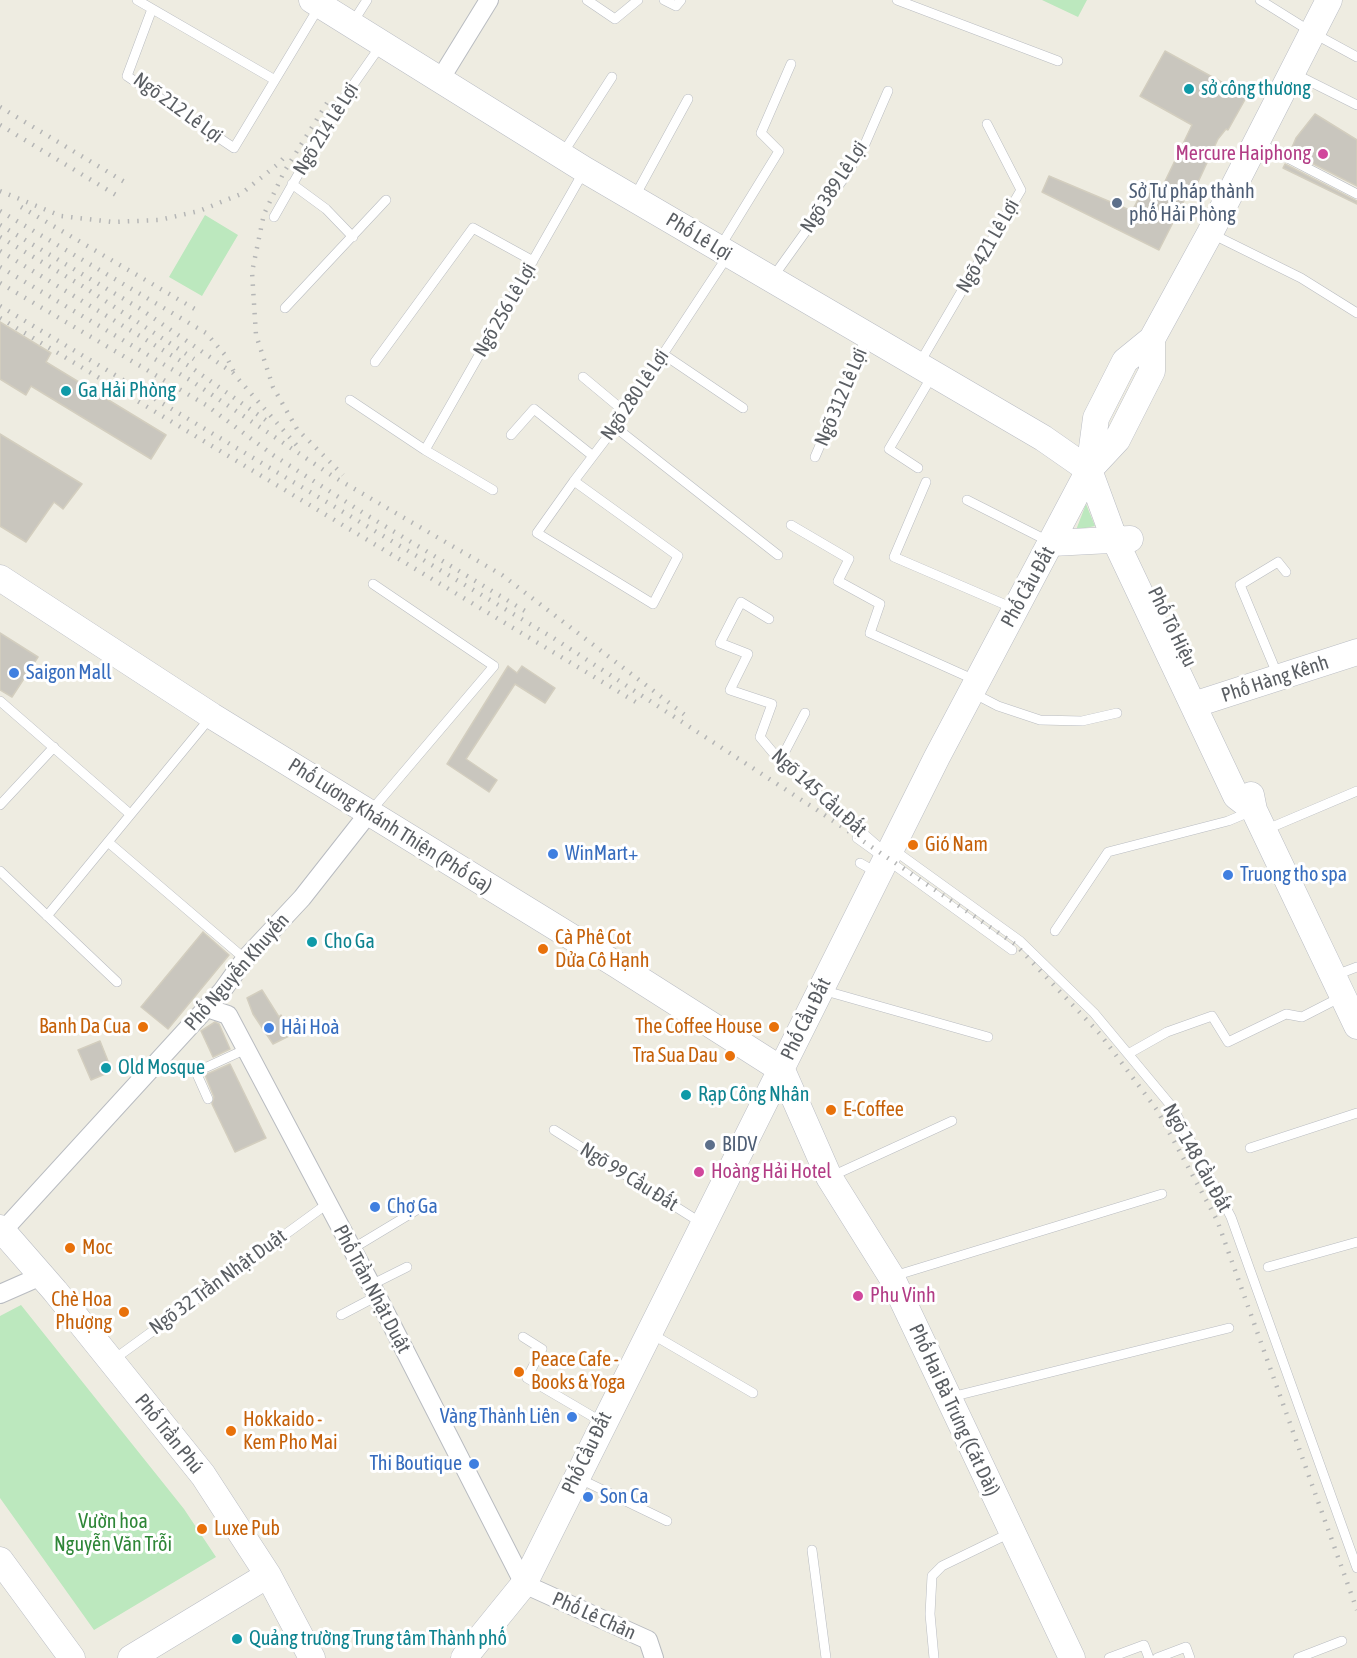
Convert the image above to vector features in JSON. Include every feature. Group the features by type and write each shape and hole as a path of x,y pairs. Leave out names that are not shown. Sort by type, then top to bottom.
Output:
{"main road":[{"path":"1089,470 1096,418 1125,361 1152,339 1210,233 1329,0"},
{"name":"Phố Lê Lợi","path":"316,2 585,170 1043,438 1089,470"},
{"path":"1089,470 1117,440 1152,371 1152,339"},
{"name":"Phố Tô Hiệu","path":"1117,440 1110,468 1112,494 1122,538"},
{"name":"Phố Tô Hiệu","path":"1089,470 1200,703 1250,788 1260,820 1357,1026"},
{"name":"Phố Cầu Đất","path":"464,1658 524,1584 602,1422 782,1070 879,861 1052,543 1089,470"},
{"path":"1052,543 1122,538"},
{"name":"Phố Lương Khánh Thiện (Phố Ga)","path":"0,578 212,716 617,965 782,1070"},
{"name":"Phố Hàng Kênh","path":"1200,703 1357,652"},
{"name":"Phố Hai Bà Trưng (Cát Dài)","path":"782,1070 829,1177 891,1276 1072,1658"},
{"name":"Phố Trần Phú","path":"1,1232 41,1276 203,1475 268,1575 312,1658"},
{"path":"0,1560 72,1658"},
{"path":"131,1658 268,1575"}],"street":[{"path":"441,78 489,0"},
{"name":"Phố Nguyễn Khuyến","path":"1,1232 222,991 245,959 302,898 368,814"},
{"name":"Phố Trần Nhật Duật","path":"222,991 228,1016 244,1050 352,1249 524,1584"},
{"path":"207,1008 228,1016"},
{"path":"0,1294 41,1276"},
{"name":"Phố Lê Chân","path":"524,1584 648,1640 654,1658"}],"lane":[{"path":"137,0 275,80"},
{"path":"352,24 367,0"},
{"path":"587,0 615,19 638,0"},
{"path":"664,0 676,6 681,0"},
{"path":"897,0 1058,61"},
{"path":"1260,0 1357,57"},
{"name":"Ngõ 212 Lê Lợi","path":"152,9 127,76 234,148 275,80 316,2"},
{"name":"Ngõ 214 Lê Lợi","path":"274,217 332,115 382,43"},
{"name":"Ngõ 280 Lê Lợi","path":"574,481 678,556 652,604 537,533 574,481 615,427 663,354 724,252 779,151 760,133 791,64"},
{"path":"1293,73 1357,105"},
{"path":"562,155 612,77"},
{"name":"Ngõ 389 Lê Lợi","path":"772,279 844,178 864,144 888,91"},
{"path":"634,198 688,99"},
{"name":"Ngõ 421 Lê Lợi","path":"925,371 1020,190 987,124"},
{"path":"1257,142 1357,194"},
{"name":"Ngõ 256 Lê Lợi","path":"425,450 585,170"},
{"path":"292,184 326,209 353,237"},
{"path":"285,308 386,200"},
{"path":"375,362 473,228 533,261"},
{"path":"1210,233 1301,278 1357,314"},
{"name":"Ngõ 312 Lê Lợi","path":"815,457 867,336"},
{"path":"663,354 743,408"},
{"path":"918,468 889,449 925,371"},
{"path":"583,377 625,412"},
{"path":"350,400 425,450 493,490"},
{"path":"511,435 534,409 593,456"},
{"path":"615,427 778,555"},
{"path":"926,482 894,557 1015,609"},
{"path":"967,500 1052,543"},
{"path":"791,525 849,559 838,581 880,604 870,633 974,686 998,706 1040,720 1082,721 1118,712"},
{"path":"1279,678 1240,585 1278,562 1286,572"},
{"path":"368,814 494,666 373,584"},
{"name":"Ngõ 145 Cầu Đất","path":"769,619 741,602 720,643 748,654 730,690 772,704 760,737 780,761 881,849 879,861"},
{"path":"0,701 130,814"},
{"path":"780,761 805,713"},
{"path":"47,916 212,716"},
{"path":"0,805 54,747"},
{"path":"1055,931 1108,852 1228,821 1260,820 1357,791"},
{"path":"856,838 879,861 1012,950"},
{"path":"108,842 245,959"},
{"name":"Ngõ 148 Cầu Đất","path":"879,861 1020,941 1094,1013 1173,1108 1231,1217 1357,1568"},
{"path":"0,871 117,982"},
{"path":"1128,1054 1167,1032 1212,1016 1228,1042 1286,1014 1302,1017 1357,967"},
{"path":"820,989 988,1037"},
{"path":"208,1099 196,1072 244,1050"},
{"path":"1250,1148 1357,1113"},
{"path":"829,1177 952,1121"},
{"name":"Ngõ 99 Cầu Đất","path":"554,1130 703,1224"},
{"path":"891,1276 1162,1194"},
{"name":"Ngõ 32 Trần Nhật Duật","path":"110,1362 327,1204"},
{"path":"352,1249 425,1205"},
{"path":"1268,1268 1357,1242"},
{"path":"341,1315 407,1267"},
{"path":"949,1397 1228,1328"},
{"path":"648,1332 753,1393"},
{"path":"523,1336 542,1349 527,1378 602,1422"},
{"path":"575,1477 667,1521"},
{"path":"934,1658 930,1614 932,1576 942,1566 1012,1532"},
{"path":"812,1550 826,1658"},
{"path":"1298,1658 1342,1641"},
{"path":"1109,1658 1144,1645 1149,1658"},
{"path":"1157,1658 1186,1647 1190,1658"}],"green space":[{"path":"1042,0 1087,0 1078,17"},
{"path":"205,215 238,235 202,296 169,277"},
{"path":"1086,504 1095,526 1076,530"},
{"name":"Vườn hoa Nguyễn Văn Trỗi","path":"21,1305 184,1509 216,1557 94,1630 0,1498 0,1316"}],"building":[{"path":"1165,51 1247,96 1228,130 1226,129 1218,139 1193,193 1189,191 1159,250 1042,192 1049,176 1132,211 1143,190 1157,198 1192,125 1140,96"},
{"name":"Mercure Haiphong","path":"1315,114 1357,140 1357,186 1290,152 1296,138"},
{"path":"1285,164 1357,201 1357,204 1283,168"},
{"name":"Ga Hải Phòng","path":"0,322 51,353 46,362 166,435 151,459 31,386 26,395 0,379"},
{"path":"0,434 82,484 63,509 54,502 26,542 0,526"},
{"name":"Saigon Mall","path":"0,633 38,657 12,697 0,690"},
{"path":"508,666 517,673 522,666 555,688 545,703 515,684 466,759 497,780 489,792 447,764"},
{"path":"203,932 229,955 168,1029 141,1007"},
{"path":"262,990 279,1017 281,1015 291,1035 273,1044 253,1014 247,998"},
{"path":"215,1022 219,1024 230,1049 213,1057 201,1031"},
{"path":"100,1041 112,1071 91,1080 78,1050"},
{"path":"230,1064 266,1138 235,1152 212,1104 214,1097 205,1075"}],"railway":[{"path":"327,103 284,172 264,214 252,272 256,335 273,387 297,429 343,475"},
{"path":"0,107 128,184"},
{"path":"0,125 121,198"},
{"path":"0,191 61,216 113,222 159,220 199,211 241,194 288,153"},
{"path":"21,207 200,312"},
{"path":"0,211 206,333 226,356 234,372"},
{"path":"0,225 139,308 233,373 299,448"},
{"path":"0,237 84,287 194,359"},
{"path":"0,251 189,366 267,421"},
{"path":"0,267 190,380 334,477 502,575 685,715"},
{"path":"0,283 206,405 273,455 525,611"},
{"path":"0,306 555,639 817,810 1015,944 1100,1034 1157,1110 1217,1220 1357,1610"},
{"path":"0,318 639,704"}],"place":[{"name":"sở công thương","path":"1189,89"},
{"name":"Mercure Haiphong","path":"1323,154"},
{"name":"Sở Tư pháp thành phố Hải Phòng","path":"1117,203"},
{"name":"Ga Hải Phòng","path":"66,391"},
{"name":"Saigon Mall","path":"14,673"},
{"name":"Gió Nam","path":"913,845"},
{"name":"WinMart+","path":"553,854"},
{"name":"Truong tho spa","path":"1228,875"},
{"name":"Cho Ga","path":"312,942"},
{"name":"Cà Phê Cot Dửa Cô Hạnh","path":"543,949"},
{"name":"Banh Da Cua","path":"143,1027"},
{"name":"The Coffee House","path":"774,1027"},
{"name":"Hải Hoà","path":"269,1028"},
{"name":"Tra Sua Dau","path":"730,1056"},
{"name":"Old Mosque","path":"106,1068"},
{"name":"Rạp Công Nhân","path":"686,1095"},
{"name":"E-Coffee","path":"831,1110"},
{"name":"BIDV","path":"710,1145"},
{"name":"Hoàng Hải Hotel","path":"699,1172"},
{"name":"Chợ Ga","path":"375,1207"},
{"name":"Moc","path":"70,1248"},
{"name":"Phu Vinh","path":"858,1296"},
{"name":"Chè Hoa Phượng","path":"124,1312"},
{"name":"Peace Cafe - Books & Yoga","path":"519,1372"},
{"name":"Vàng Thành Liên","path":"572,1417"},
{"name":"Hokkaido - Kem Pho Mai","path":"231,1431"},
{"name":"Thi Boutique","path":"474,1464"},
{"name":"Son Ca","path":"588,1497"},
{"name":"Luxe Pub","path":"202,1529"},
{"name":"Quảng trường Trung tâm Thành phố","path":"237,1639"}]}
